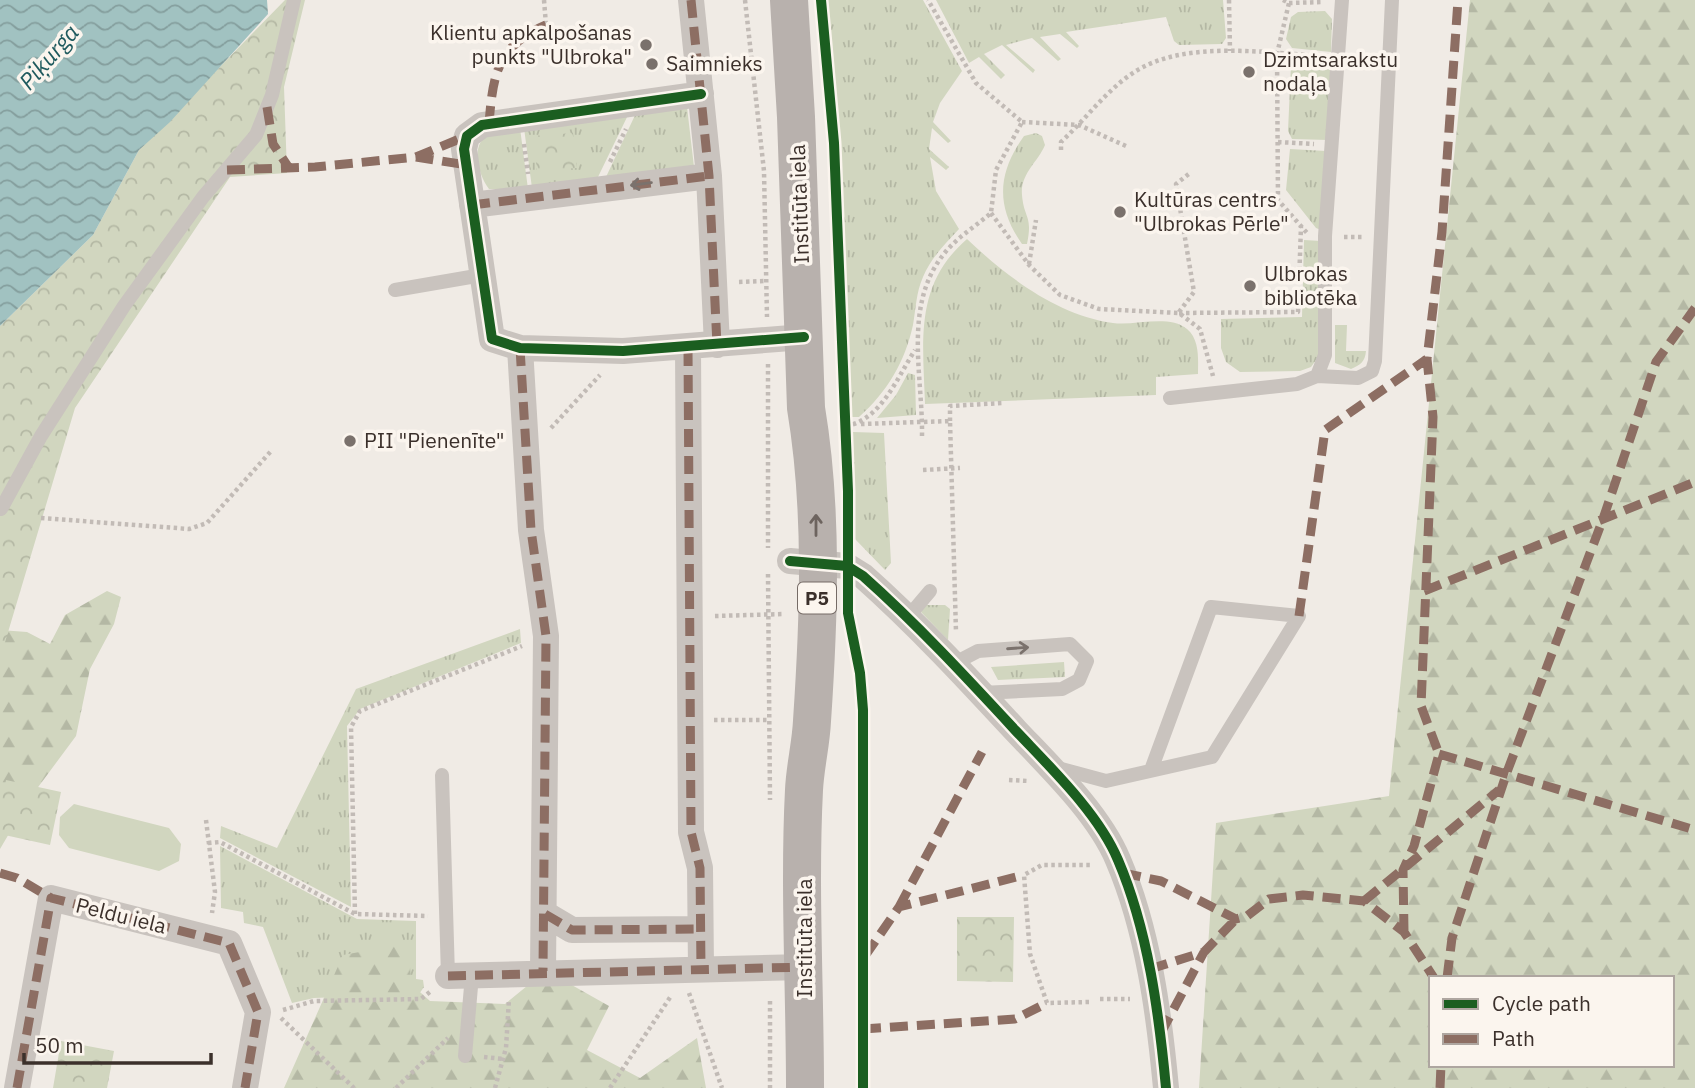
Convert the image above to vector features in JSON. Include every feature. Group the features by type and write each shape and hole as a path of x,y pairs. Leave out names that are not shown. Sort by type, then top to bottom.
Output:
{"main road":[{"name":"Institūta iela","path":"789,0 796,117 786,338 806,408 795,454 786,564 792,683 804,789 787,967 805,1088"}],"street":[{"path":"691,0 709,176 717,345"},
{"path":"701,94 482,125 467,136 464,149 492,339 520,348 623,351 688,348 786,338"},
{"path":"472,205 709,176"},
{"path":"520,348 531,530 547,636 543,971"},
{"path":"688,348 691,832 700,868 699,929 693,970"},
{"path":"786,564 847,566 863,576 908,617 981,693 1050,766 1090,816 1113,850 1123,873 1150,969 1160,1021 1166,1088"},
{"name":"Peldu iela","path":"17,1088 51,898 229,943 258,1012 245,1088"},
{"path":"545,914 572,930 699,929"},
{"path":"460,975 787,967"}],"lane":[{"path":"1,509 41,436 124,306 203,197 256,135 272,95 294,0"},
{"path":"1170,398 1297,384 1317,376 1358,379 1372,371 1375,361 1392,0"},
{"path":"1317,376 1325,355 1325,236 1342,1"},
{"path":"395,290 482,275"},
{"path":"908,617 930,591"},
{"path":"1050,766 1106,781 1151,771 1212,757 1298,616 1211,607 1151,771"},
{"path":"953,664 978,651 1070,644 1087,661 1079,680 1062,689 981,693"},
{"path":"442,775 446,916 460,975 468,1029 465,1056"}],"path":[{"path":"544,0 546,25"},
{"path":"745,0 786,338 786,564 768,614 769,803"},
{"path":"928,0 976,83 1022,122 1079,125 1126,146"},
{"path":"1229,0 1230,51"},
{"path":"1342,1 1286,1 1277,54 1275,169 1278,200 1308,234 1381,238"},
{"path":"1061,150 1061,142 1114,88 1138,70 1183,55 1230,51 1339,57"},
{"path":"597,190 639,103"},
{"path":"521,119 531,198"},
{"path":"1022,122 996,170 991,213 1029,265 1060,295 1099,309 1178,313 1298,312 1301,226"},
{"path":"1178,313 1194,292 1176,184 1190,173"},
{"path":"922,436 920,372 915,349 920,307 931,272 949,248 991,213"},
{"path":"1029,265 1036,220"},
{"path":"1178,313 1200,329 1217,393"},
{"path":"861,424 878,408 915,349"},
{"path":"527,454 603,372"},
{"path":"957,638 950,406 1002,403"},
{"path":"845,413 846,439"},
{"path":"846,426 950,421"},
{"path":"41,518 190,529 207,523 272,450"},
{"path":"923,470 960,468"},
{"path":"691,617 784,614"},
{"path":"355,914 351,727 360,710 547,636"},
{"path":"689,720 769,720"},
{"path":"206,820 215,892 213,907"},
{"path":"208,843 219,842 355,914 446,916"},
{"path":"1089,1002 1046,1003 1030,954 1024,875 1042,865 1097,866"},
{"path":"770,1088 787,967"},
{"path":"610,1088 693,970"},
{"path":"693,970 722,1088"},
{"path":"495,1088 506,1048 510,973"},
{"path":"354,1088 275,1013 314,1001 421,999 460,975"},
{"path":"396,1088 447,1039 468,1029"}],"green space":[{"path":"285,0 305,0 284,87 287,173 230,177 75,408 0,659 0,326 93,235 139,150"},
{"path":"827,0 923,0 962,71 940,103 933,122 951,141 948,143 932,128 929,149 949,167 946,170 930,157 936,191 959,229 926,270 918,295 910,339 900,364 886,387 859,417 851,417 840,158"},
{"path":"936,0 1223,0 1226,38 1222,44 1179,45 1174,41 1166,17 1066,32 1079,46 1077,48 1060,34 1040,37 1061,59 1058,61 1032,38 1006,45 1035,70 1033,73 1002,45 984,54 1005,75 1001,79 979,57 969,63"},
{"path":"1470,0 1695,0 1695,1088 1199,1088 1216,823 1389,796"},
{"path":"1325,11 1332,19 1331,52 1292,48 1286,39 1291,17 1298,12"},
{"path":"1296,60 1331,62 1328,140 1292,139 1288,131 1291,65"},
{"path":"687,107 694,167 606,177 637,111"},
{"path":"629,113 598,177 532,188 524,128"},
{"path":"520,128 528,189 489,189 479,168 480,144 484,137 494,132"},
{"path":"573,133 577,168 537,171 533,136"},
{"path":"1036,133 1042,136 1045,145 1027,174 1022,188 1029,227 1027,244 1022,244 1007,216 1003,189 1015,149 1024,136"},
{"path":"1290,149 1326,151 1321,230 1316,228 1286,190"},
{"path":"967,239 1016,280 1072,312 1113,323 1161,321 1187,329 1197,350 1198,374 1156,377 1156,395 925,404 923,336 930,295 938,275"},
{"path":"1304,240 1321,241 1319,356 1311,367 1300,371 1240,372 1226,362 1221,348 1221,319 1302,317"},
{"path":"1335,325 1347,325 1346,351 1366,351 1362,363 1351,369 1335,363"},
{"path":"908,373 915,375 916,415 877,418 896,395"},
{"path":"853,432 884,433 891,563 885,570 855,539 853,531"},
{"path":"107,591 121,597 114,624 90,669 76,736 30,798 0,849 0,630 27,632 50,644 65,615"},
{"path":"925,605 945,605 950,609 948,640 921,612"},
{"path":"520,629 521,643 360,709 347,726 351,907 220,838 221,826 277,848 356,689"},
{"path":"1064,662 1065,677 998,680 991,667"},
{"path":"6,780 61,792 50,845 0,834 0,808"},
{"path":"74,804 169,828 181,844 179,861 159,871 69,848 59,835 60,817"},
{"path":"220,846 357,919 416,921 416,979 423,980 424,987 419,994 314,998 292,1003 263,927 244,923 243,912 221,908"},
{"path":"957,917 1014,917 1013,982 957,981"},
{"path":"409,943 411,984 430,1001 505,1004 527,986 570,984 609,1006 587,1050 640,1078 697,1038 706,1088 284,1088 343,955"},
{"path":"61,1041 114,1051 107,1088 53,1088"}],"water":[{"name":"Piķurga","path":"0,0 267,0 268,14 170,122 139,150 93,235 0,326"}],"marked path":[{"path":"691,0 709,176 717,345"},
{"path":"1404,932 1403,870 1414,846 1439,754 1421,706 1433,417 1427,359 1442,232 1458,0"},
{"path":"489,124 496,76 507,52 517,42 546,25"},
{"path":"267,107 273,144 289,168"},
{"path":"416,157 469,135"},
{"path":"227,170 315,167 416,157 467,165"},
{"path":"472,205 709,176"},
{"path":"1447,976 1452,938 1507,772 1603,519 1656,362 1695,308"},
{"path":"520,348 531,530 546,636 543,971"},
{"path":"688,348 691,832 700,868 701,969"},
{"path":"1299,616 1325,430 1427,359"},
{"path":"1424,591 1695,482"},
{"path":"899,907 982,752"},
{"path":"1439,754 1695,830"},
{"path":"1364,901 1499,790"},
{"path":"0,873 17,878 51,898"},
{"path":"1123,873 1161,881 1236,919 1247,916 1269,899 1303,895 1364,901 1404,932 1433,976"},
{"path":"865,956 899,907 1024,875"},
{"path":"17,1088 51,898 229,943 258,1012 245,1088"},
{"path":"545,914 572,930 699,929"},
{"path":"1150,969 1204,952 1236,919"},
{"path":"1161,1033 1204,952"},
{"path":"448,976 805,967"},
{"path":"863,1029 1015,1019 1047,1003"},
{"path":"1440,1088 1441,1067"}],"cycle path":[{"path":"821,0 834,143 848,491 848,613 860,673 863,710 863,1088"},
{"path":"701,94 482,125 467,136 464,149 492,339 520,348 623,351 804,337"},
{"path":"790,561 847,566 863,576 960,671 1058,776 1099,825 1118,860 1145,943 1156,1001 1166,1088"}],"place":[{"name":"Klientu apkalpošanas punkts \"Ulbroka\"","path":"646,45"},
{"name":"Saimnieks","path":"652,64"},
{"name":"Dzimtsarakstu nodaļa","path":"1249,72"},
{"name":"Kultūras centrs \"Ulbrokas Pērle\"","path":"1120,212"},
{"name":"Ulbrokas bibliotēka","path":"1250,286"},
{"name":"PII \"Pienenīte\"","path":"350,441"}]}
